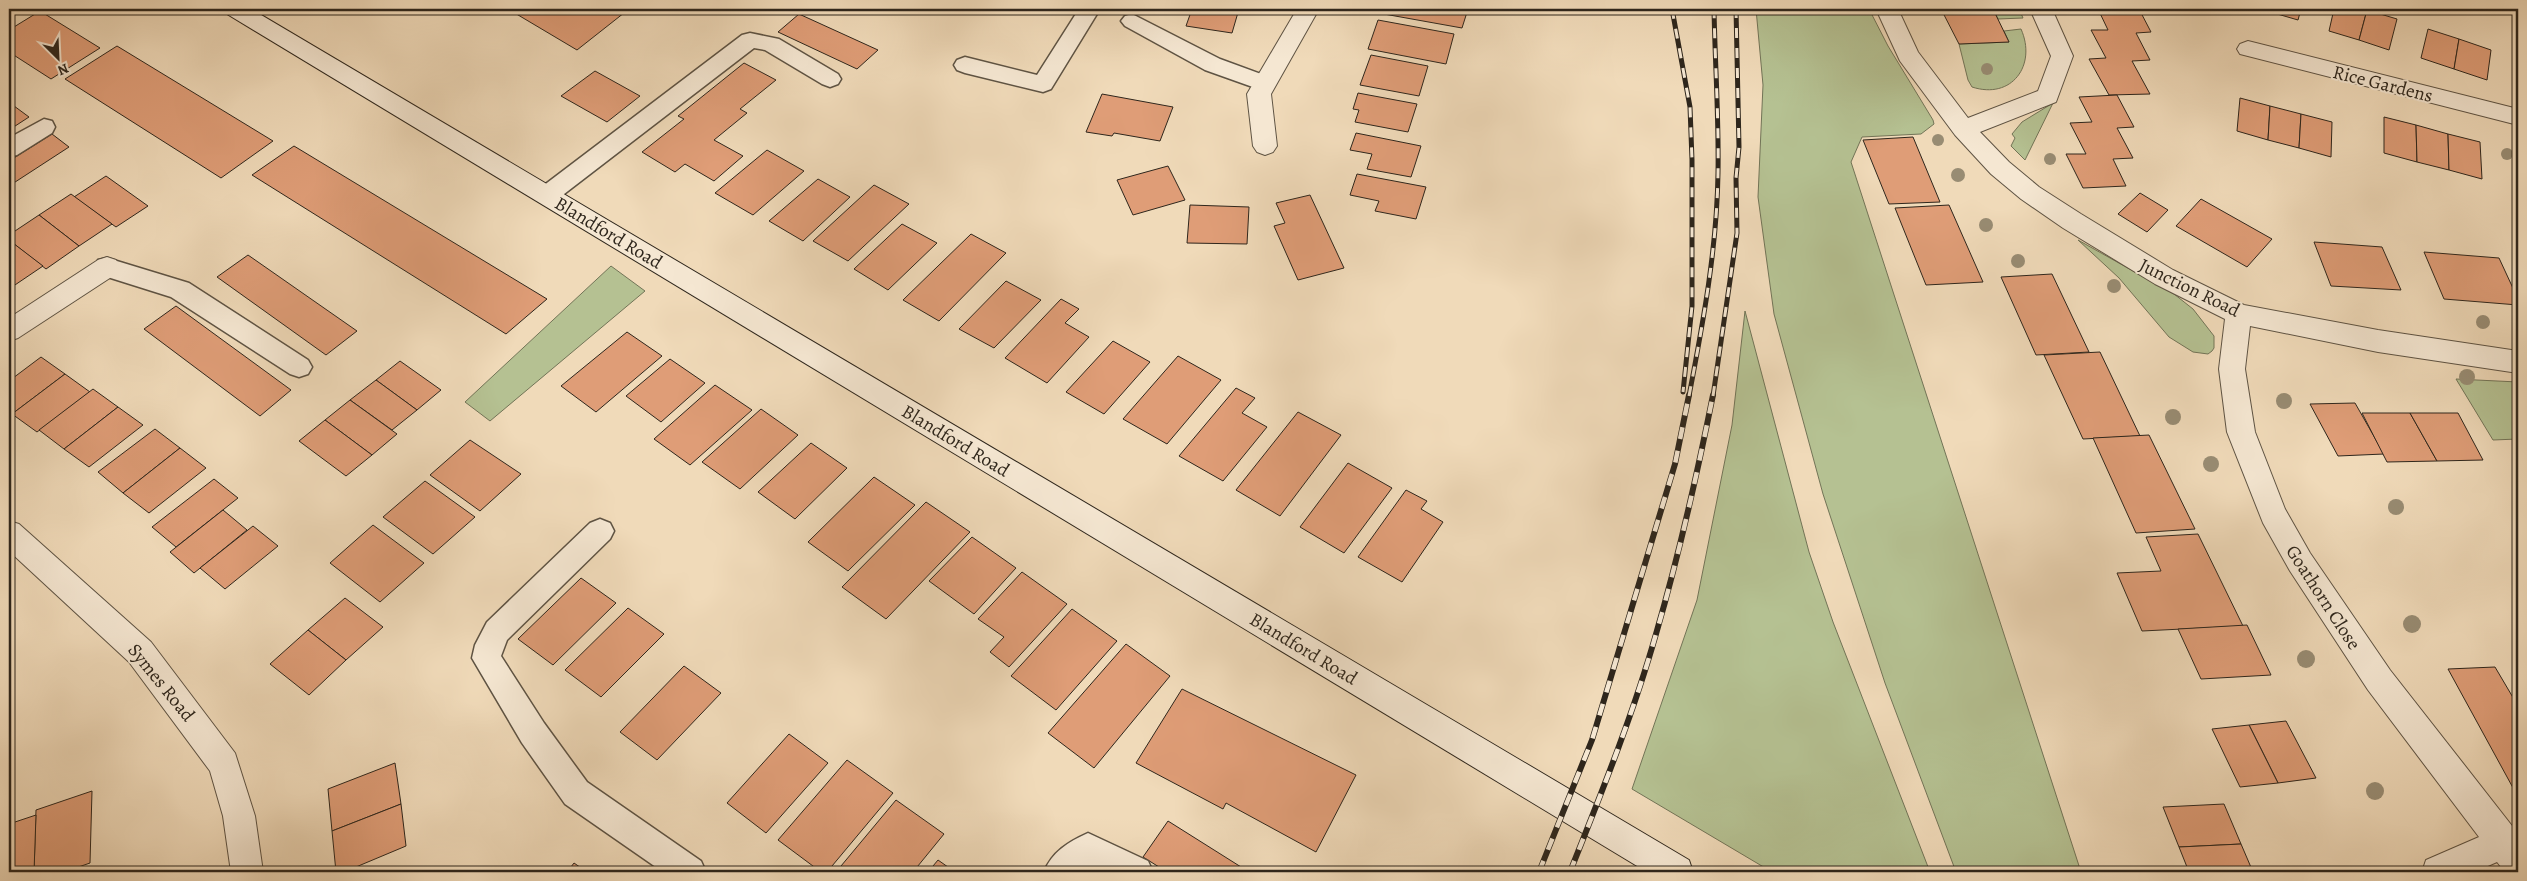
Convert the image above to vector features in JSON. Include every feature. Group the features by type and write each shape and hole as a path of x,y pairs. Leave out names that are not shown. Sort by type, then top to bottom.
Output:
{"street":[{"name":"Blandford Road","path":"235,9 1677,872"},
{"path":"1265,146 1259,94 1308,9"},
{"name":"Junction Road","path":"1887,9 1908,54 1963,129 2000,168 2030,193 2164,277 2239,314 2378,342 2518,362"},
{"path":"1963,129 2048,96 2062,56 2041,9"},
{"name":"Rice Gardens","path":"2248,49 2518,117"},
{"path":"9,331 107,267"},
{"name":"Goathorn Close","path":"2239,314 2232,370 2241,432 2273,514 2305,570 2379,680 2511,852 2438,872"},
{"name":"Symes Road","path":"9,533 140,652 224,764 239,816 247,872"}],"lane":[{"path":"965,65 1043,84 1089,9"},
{"path":"1132,21 1235,76 1264,83"},
{"path":"547,195 750,40 771,44 830,79"},
{"path":"9,149 44,127"},
{"path":"107,267 180,290 299,366"},
{"path":"600,530 497,630 489,645 486,658 533,733 576,793 690,872"},
{"path":"1060,872 1068,862 1088,849 1137,872"}],"green space":[{"path":"1756,9 1869,9 1888,46 1933,120 1934,124 1921,134 1862,137 1851,162 2081,872 1956,872 1885,683 1823,494 1774,314 1758,197 1763,85"},
{"path":"1993,9 2019,9 2023,18 1998,19"},
{"path":"2021,29 2026,55 2023,67 2017,76 2009,84 1999,88 1986,90 1972,87 1968,80 1959,44 2009,42 2004,31"},
{"path":"2053,103 2025,160 2011,146 2015,138 2012,134 2022,122"},
{"path":"2078,240 2174,294 2193,309 2214,336 2214,348 2212,351 2208,354 2193,352 2169,337 2119,278"},
{"path":"611,266 645,291 490,421 465,402"},
{"path":"1745,311 1809,552 1833,622 1930,872 1772,872 1632,789 1697,600 1732,425"},
{"path":"2456,379 2518,382 2518,439 2493,440"}],"building":[{"path":"508,9 629,9 577,50"},
{"path":"1192,9 1239,9 1232,33 1186,26"},
{"path":"1386,9 1468,9 1462,28 1384,14"},
{"path":"1941,9 1993,9 2009,42 1959,44"},
{"path":"2098,9 2139,9 2151,32 2136,33 2150,60 2132,61 2150,94 2109,95 2089,59 2106,58 2091,30 2108,30"},
{"path":"2268,9 2301,9 2298,20 2267,11"},
{"path":"2334,9 2367,10 2359,40 2329,31"},
{"path":"2367,10 2397,19 2389,50 2359,40"},
{"path":"40,11 100,48 51,79 9,52 9,30"},
{"path":"799,14 878,50 857,69 778,32"},
{"path":"1378,20 1454,34 1446,64 1368,49"},
{"path":"2428,29 2459,39 2454,69 2421,58"},
{"path":"2459,39 2491,50 2487,80 2454,69"},
{"path":"117,46 273,141 221,178 65,79"},
{"path":"1371,55 1428,66 1419,96 1360,85"},
{"path":"744,63 776,80 740,109 747,113 714,140 743,156 714,181 685,164 675,172 642,152 684,119 678,116"},
{"path":"595,71 640,96 607,122 561,96"},
{"path":"1358,93 1417,104 1408,132 1355,122 1359,110 1353,109"},
{"path":"1102,94 1173,107 1160,141 1114,133 1112,136 1086,132"},
{"path":"2117,95 2134,127 2117,128 2133,158 2113,159 2126,186 2083,188 2066,154 2086,154 2070,123 2092,122 2079,97"},
{"path":"2240,98 2270,106 2268,140 2237,131"},
{"path":"9,104 29,117 9,130"},
{"path":"2270,106 2301,114 2299,148 2268,140"},
{"path":"2301,114 2332,122 2331,157 2299,148"},
{"path":"2384,117 2416,125 2417,162 2384,153"},
{"path":"2416,125 2448,134 2449,170 2417,162"},
{"path":"1356,133 1421,146 1411,177 1367,169 1372,154 1350,150"},
{"path":"52,134 69,147 9,186 9,161"},
{"path":"2448,134 2480,142 2482,179 2449,170"},
{"path":"1913,137 1940,202 1889,204 1863,140"},
{"path":"294,146 547,299 506,334 252,175"},
{"path":"767,150 804,171 753,215 715,193"},
{"path":"1168,166 1185,200 1133,215 1117,180"},
{"path":"1357,174 1426,187 1416,219 1375,211 1379,201 1350,195"},
{"path":"106,176 148,206 116,227 74,197"},
{"path":"818,179 850,197 803,241 769,221"},
{"path":"874,185 909,204 848,261 813,241"},
{"path":"2140,193 2168,210 2147,232 2118,214"},
{"path":"71,194 112,224 79,246 39,215"},
{"path":"1310,195 1344,268 1298,280 1274,226 1285,223 1276,203"},
{"path":"2201,199 2272,239 2247,267 2176,226"},
{"path":"1190,205 1249,207 1247,244 1187,243"},
{"path":"1949,205 1983,282 1926,285 1895,208"},
{"path":"39,215 79,246 46,269 9,240 9,235"},
{"path":"902,224 937,243 888,290 854,269"},
{"path":"971,234 1006,253 939,321 903,300"},
{"path":"9,240 43,266 9,289"},
{"path":"2314,242 2382,247 2401,290 2331,286"},
{"path":"2424,252 2499,258 2518,299 2518,305 2444,299"},
{"path":"248,255 357,331 326,355 217,277"},
{"path":"2052,274 2089,352 2036,355 2001,277"},
{"path":"1006,281 1041,300 994,348 959,329"},
{"path":"1061,299 1079,309 1065,323 1089,337 1047,383 1005,358"},
{"path":"176,306 291,390 260,416 144,329"},
{"path":"627,332 662,356 596,412 561,386"},
{"path":"1113,341 1150,362 1104,414 1066,392"},
{"path":"2100,352 2140,436 2083,439 2044,355"},
{"path":"1178,356 1221,380 1167,444 1123,419"},
{"path":"41,357 65,374 12,414 9,412 9,381"},
{"path":"670,359 705,383 661,422 626,396"},
{"path":"400,361 441,390 417,410 376,380"},
{"path":"65,374 90,392 37,432 12,414"},
{"path":"376,380 417,410 392,430 350,400"},
{"path":"715,385 752,410 690,465 654,439"},
{"path":"1236,388 1255,398 1242,413 1267,427 1223,481 1179,456"},
{"path":"93,389 118,407 64,449 39,430"},
{"path":"350,400 397,434 372,455 325,420"},
{"path":"2355,403 2384,454 2338,456 2310,404"},
{"path":"118,407 143,425 89,467 64,449"},
{"path":"761,409 798,435 740,489 702,462"},
{"path":"1298,412 1341,435 1280,516 1236,490"},
{"path":"2362,413 2410,413 2437,461 2387,462"},
{"path":"2410,413 2458,413 2483,460 2437,461"},
{"path":"325,420 372,455 346,476 299,441"},
{"path":"155,429 180,448 123,493 98,472"},
{"path":"2149,435 2195,529 2136,533 2093,438"},
{"path":"470,440 521,474 480,511 430,475"},
{"path":"811,443 847,468 795,519 758,492"},
{"path":"180,448 206,468 149,513 123,493"},
{"path":"1348,463 1392,488 1344,553 1300,527"},
{"path":"874,477 915,505 848,571 808,542"},
{"path":"214,479 238,498 176,547 152,527"},
{"path":"425,481 475,517 433,554 383,517"},
{"path":"1406,490 1427,501 1421,509 1443,522 1402,582 1358,557"},
{"path":"926,502 970,532 886,619 842,587"},
{"path":"223,510 247,530 194,573 170,552"},
{"path":"373,525 424,563 380,602 330,563"},
{"path":"253,526 278,546 225,589 200,568"},
{"path":"2198,534 2243,626 2142,631 2117,573 2161,571 2146,537"},
{"path":"972,537 1016,568 974,614 929,581"},
{"path":"1022,572 1067,604 1009,667 990,652 1004,637 978,619"},
{"path":"581,578 616,603 553,665 518,639"},
{"path":"345,598 383,627 346,660 308,630"},
{"path":"628,608 664,634 601,697 565,670"},
{"path":"1072,609 1117,641 1056,710 1011,676"},
{"path":"2247,625 2271,675 2201,679 2178,629"},
{"path":"308,630 346,660 309,695 270,664"},
{"path":"1126,644 1170,676 1094,768 1048,733"},
{"path":"684,666 721,693 657,760 620,732"},
{"path":"2495,667 2518,706 2518,797 2448,669"},
{"path":"1182,689 1356,775 1316,852 1226,803 1223,809 1136,763"},
{"path":"2286,721 2316,778 2278,783 2249,725"},
{"path":"2249,725 2278,783 2240,787 2212,729"},
{"path":"789,734 828,763 766,833 727,803"},
{"path":"847,760 893,793 827,872 821,872 778,840"},
{"path":"395,763 401,804 332,831 328,789"},
{"path":"92,791 90,863 64,872 34,872 36,810"},
{"path":"896,800 944,834 913,872 836,872"},
{"path":"401,804 406,846 344,872 336,872 332,831"},
{"path":"2224,804 2241,844 2179,847 2163,807"},
{"path":"36,815 34,872 9,872 9,824"},
{"path":"1168,821 1249,872 1167,872 1143,857"},
{"path":"2241,844 2253,872 2189,872 2179,847"},
{"path":"938,860 955,872 928,872"},
{"path":"574,863 587,872 567,872"}],"railway":[{"path":"1672,9 1690,107 1692,160 1692,306 1683,392"},
{"path":"1689,396 1708,285 1717,201 1718,132 1714,9"},
{"path":"1713,396 1737,233 1736,178 1739,147 1736,9"},
{"path":"1539,872 1592,740 1675,464 1689,395"},
{"path":"1570,872 1616,754 1647,664 1680,545 1713,395"}]}
